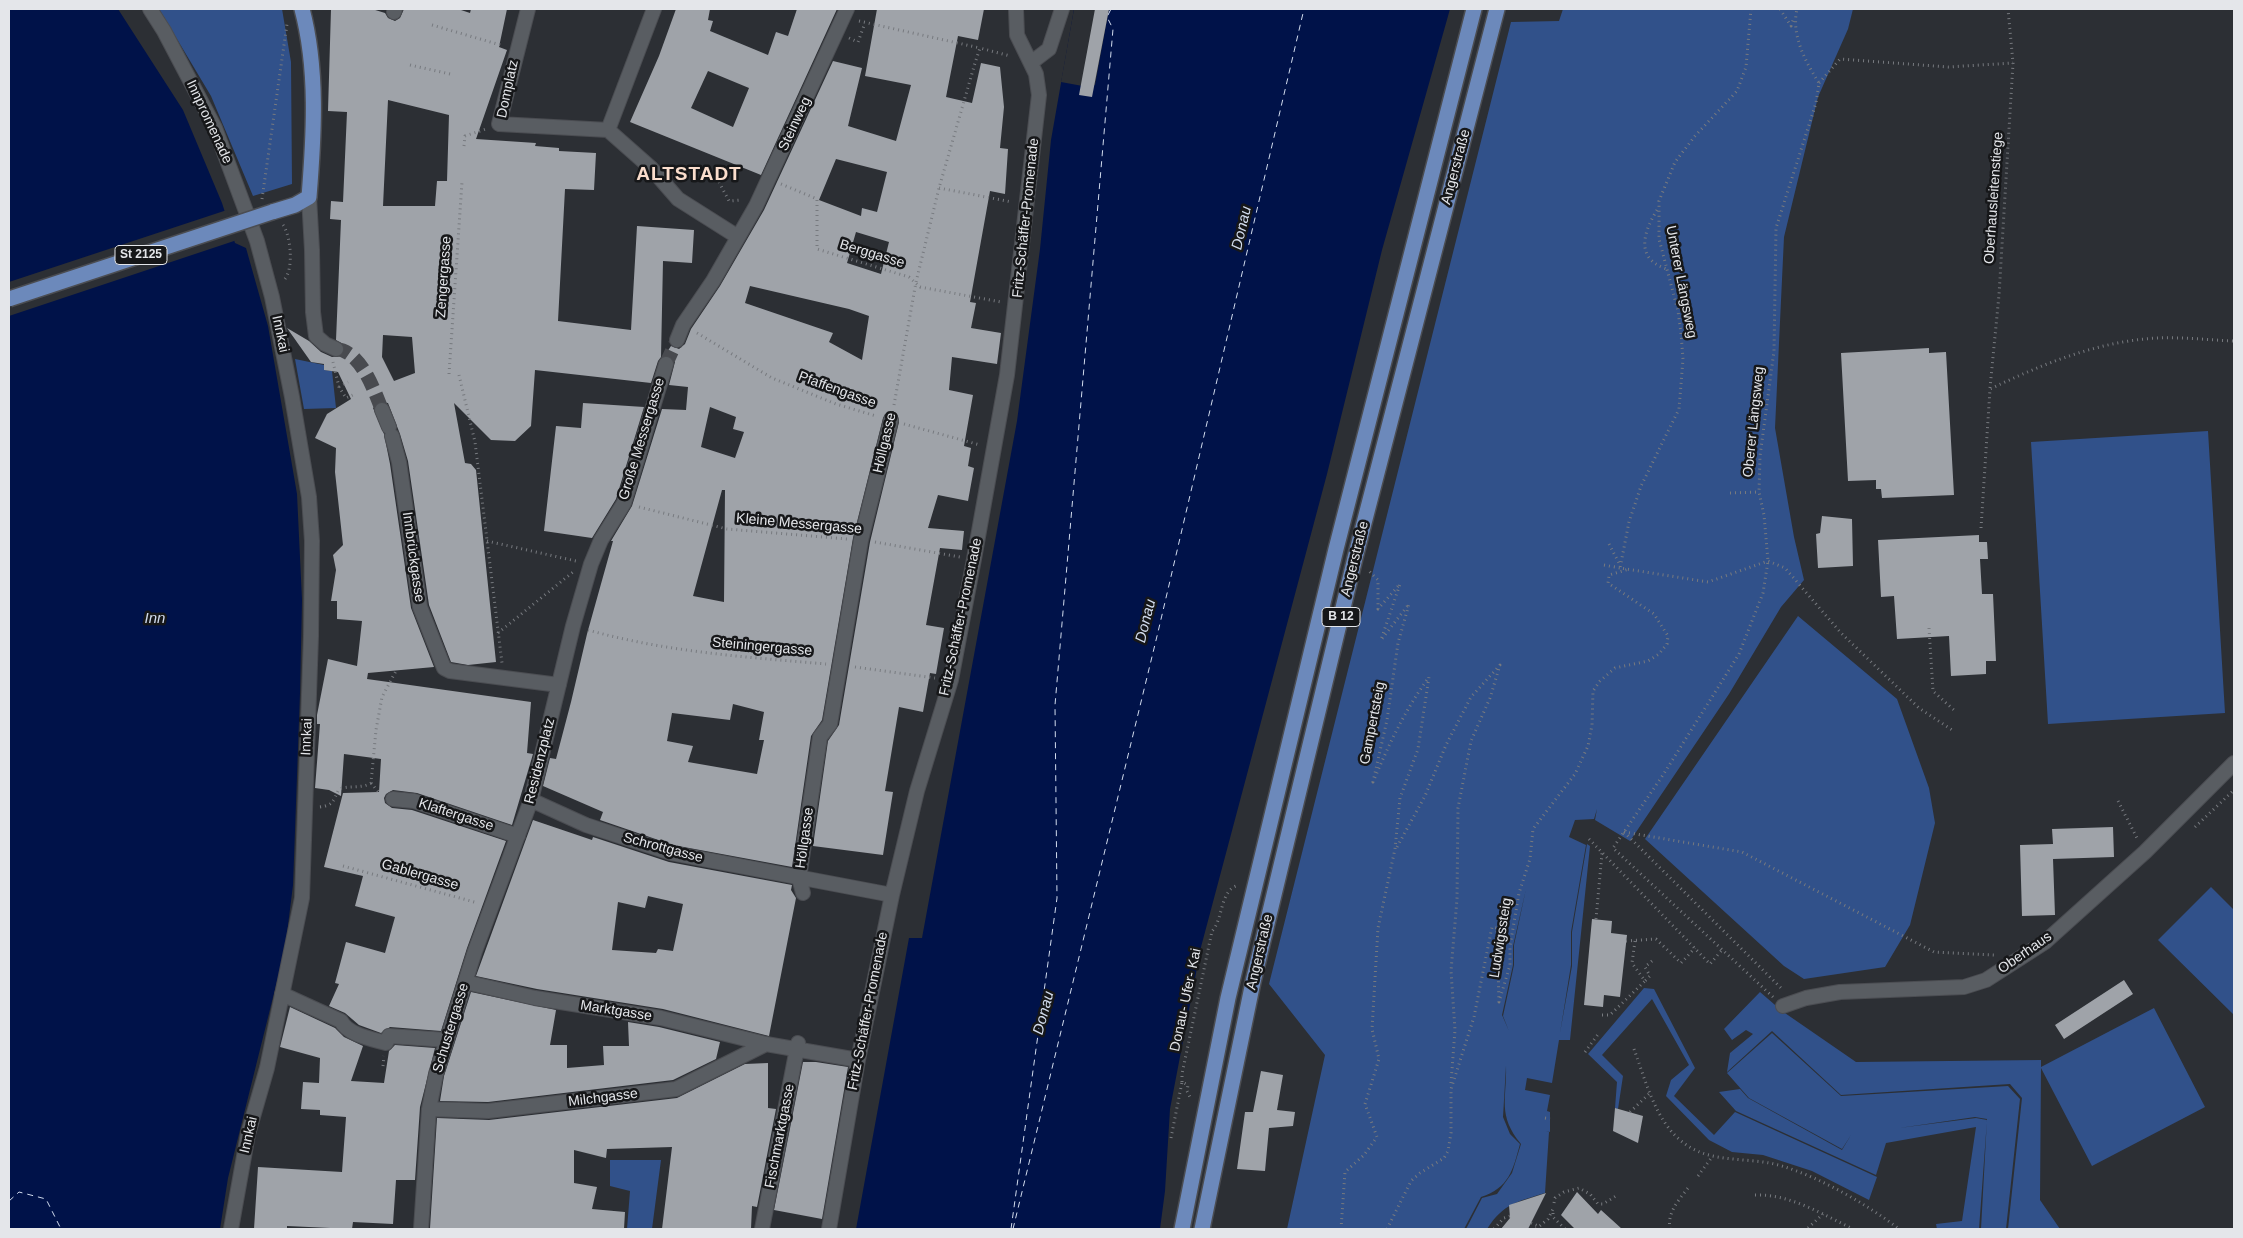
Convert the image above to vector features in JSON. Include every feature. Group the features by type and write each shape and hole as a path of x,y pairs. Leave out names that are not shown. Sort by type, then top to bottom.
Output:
{"main road":[{"path":"302,9 310,47 312,76 313,134 309,197"},
{"name":"Angerstraße","path":"1182,1229 1232,979 1336,549 1474,9"},
{"name":"Angerstraße","path":"1202,1229 1253,982 1355,558 1497,9"},
{"name":"St 2125","path":"9,299 268,209 295,205 309,197"}],"street":[{"name":"Innpromenade","path":"150,9 164,31 215,128 257,242"},
{"name":"Domplatz","path":"528,9 499,124 608,130"},
{"path":"654,9 608,130 651,168 678,199 738,238"},
{"name":"Steinweg","path":"683,325 738,238 769,180 847,9"},
{"name":"Fritz-Schäffer-Promenade","path":"829,1229 858,1060 892,895 917,791 951,680 994,449 1016,305 1039,95 1032,62 1017,35 1016,9"},
{"path":"1032,62 1049,49 1062,9"},
{"path":"309,197 313,312 316,336 334,349"},
{"name":"Innkai","path":"231,1229 248,1134 267,1068 302,898 311,636 312,541 309,497 272,297 257,242"},
{"path":"677,340 683,325"},
{"name":"Große Messergasse","path":"601,540 624,503 666,364"},
{"name":"Innbrückgasse","path":"382,410 391,432 399,462 420,607 440,660 444,668 450,671 503,678"},
{"name":"Höllgasse","path":"803,892 799,878 820,737 830,724 861,540 891,420"},
{"name":"Residenzplatz","path":"518,836 531,800 588,563 601,540"},
{"path":"503,678 559,685"},
{"name":"Oberhaus","path":"1789,1004 1840,992 1964,987 1986,980 2045,942 2145,852 2234,763"},
{"name":"Klaftergasse","path":"393,799 414,802 518,836"},
{"name":"Schrottgasse","path":"531,800 586,825 670,853 892,895"},
{"name":"Schustergasse","path":"421,1229 429,1109 436,1074 465,982 518,836"},
{"name":"Marktgasse","path":"465,982 536,998 661,1018 766,1044 798,1046 858,1060"},
{"path":"282,994 341,1021 343,1026 358,1034 386,1043 389,1036 447,1040"},
{"name":"Milchgasse","path":"429,1109 488,1110 676,1089 766,1044"},
{"name":"Fischmarktgasse","path":"762,1229 798,1046"}],"path":[{"name":"Unterer Längsweg","path":"1620,567 1629,522 1641,486 1679,409 1683,359 1681,333 1668,269 1659,238 1658,209 1675,162 1695,136 1737,91 1746,67 1751,9"},
{"path":"1780,9 1791,26 1797,9"},
{"name":"Oberhausleitenstiege","path":"1982,528 2013,63 2008,9"},
{"path":"1795,17 1796,34 1806,62 1819,83 1840,59 1948,67 2013,63"},
{"path":"268,209 262,197 288,18"},
{"path":"857,20 1032,62"},
{"path":"848,38 858,42 865,23"},
{"path":"432,24 501,45"},
{"name":"Höllgasse","path":"891,420 916,282 939,188 980,48"},
{"path":"410,65 450,74"},
{"name":"Oberer Längsweg","path":"1722,950 1613,848 1663,776 1739,654 1763,593 1768,561 1764,515 1758,492 1760,456 1774,351 1776,228 1816,104 1819,83"},
{"path":"464,146 465,136 499,124"},
{"name":"Berggasse","path":"769,180 817,199 817,249 910,277 920,287 1016,305"},
{"name":"Zengergasse","path":"448,374 462,182"},
{"path":"719,182 728,201 743,200"},
{"path":"939,188 1028,205"},
{"path":"1658,209 1645,233 1645,245 1648,258 1657,266 1668,269"},
{"path":"288,233 290,259"},
{"name":"Pfaffengasse","path":"683,325 772,378 836,404 994,449"},
{"path":"1990,389 2047,362 2102,347 2157,338 2234,341"},
{"path":"334,349 333,365 339,387 346,398 355,394"},
{"path":"459,374 475,442 503,678"},
{"path":"339,387 348,382"},
{"path":"1730,493 1758,492"},
{"name":"Kleine Messergasse","path":"624,503 727,529 861,540 974,560"},
{"path":"487,541 588,563"},
{"path":"1609,544 1620,567"},
{"name":"Gampertsteig","path":"1341,1229 1345,1172 1364,1155 1378,1137 1365,1104 1379,1058 1372,1029 1378,928 1395,849 1400,798 1418,749 1429,677 1411,702 1396,730 1373,782 1387,720 1398,643 1409,604 1381,640 1400,584 1378,609 1378,580 1355,558"},
{"path":"1604,565 1708,582 1768,561 1785,568 1841,634 1919,708 1952,730"},
{"path":"498,633 588,563"},
{"name":"Ludwigssteig","path":"1387,1229 1411,1181 1444,1158 1448,1151 1451,1133 1450,1089 1474,1017 1494,926 1497,928 1498,1001 1501,1002 1510,964 1510,946 1519,893 1530,858 1533,829 1578,767 1588,746 1592,725 1594,691 1600,680 1615,668 1648,661 1659,654 1667,644 1668,636 1654,614 1608,583 1609,576 1629,569"},
{"name":"Steiningergasse","path":"573,626 628,642 675,650 841,665 951,680"},
{"path":"1929,628 1933,691 1955,711"},
{"name":"Gampertsteig","path":"1395,849 1425,796 1446,745 1471,697 1500,665 1490,698 1471,741 1458,808 1457,899 1451,971 1455,1030 1450,1089"},
{"path":"331,806 339,789 345,786 365,787 371,783 376,730 382,697 397,669"},
{"path":"2118,801 2129,827 2145,852"},
{"path":"1624,832 1742,852 1934,952 2021,957"},
{"path":"1624,832 1789,1004"},
{"path":"1589,839 1710,964 1722,950 1789,1004"},
{"path":"1596,919 1602,852"},
{"name":"Gablergasse","path":"343,866 491,907"},
{"name":"Donau- Ufer- Kai","path":"1171,1138 1182,1074 1212,932 1218,925 1228,893 1236,886"},
{"path":"1626,941 1656,939 1681,963 1695,948"},
{"path":"1635,941 1632,963 1645,981"},
{"path":"1602,1015 1610,1015 1650,976 1645,967 1652,961"},
{"path":"1585,1052 1599,1033"},
{"path":"1634,1049 1662,1117 1678,1139 1693,1151 1712,1157 1762,1161 1809,1176 1863,1205 1899,1229"},
{"path":"1182,1082 1188,1085 1186,1091 1191,1100"},
{"path":"1630,1112 1651,1092"},
{"path":"1545,1118 1550,1119"},
{"path":"1698,1176 1712,1157"},
{"path":"1554,1203 1555,1198 1564,1192 1579,1188 1590,1194 1598,1204 1603,1204 1616,1196"},
{"path":"1670,1229 1669,1221 1675,1206 1688,1188"},
{"path":"1755,1195 1770,1194 1783,1197 1853,1229"},
{"path":"1531,1223 1537,1227 1553,1211 1553,1217 1565,1229 1570,1224"},
{"path":"1808,1228 1823,1214"},
{"path":"1494,1229 1504,1218 1510,1216"}],"shaded area":[{"path":"159,9 282,9 291,62 292,184 253,196 211,96"},
{"path":"1563,9 1853,9 1848,29 1818,97 1784,237 1775,428 1794,537 1804,580 1781,607 1729,694 1630,841 1595,820 1597,809 1594,819 1575,820 1569,837 1586,845 1571,932 1571,965 1560,1033 1572,966 1572,932 1587,844 1590,846 1570,1040 1559,1040 1552,1083 1527,1078 1525,1090 1550,1095 1547,1111 1550,1112 1550,1132 1546,1131 1549,1132 1545,1193 1519,1201 1505,1209 1493,1220 1487,1229 1466,1229 1482,1198 1497,1194 1512,1173 1521,1144 1514,1134 1506,1115 1506,1066 1503,1117 1510,1134 1520,1144 1508,1177 1498,1189 1481,1197 1464,1229 1287,1229 1325,1055 1269,984 1511,22 1559,21","holes":["1526,889 1514,945 1514,965 1503,1016 1509,1031 1502,1015 1513,965 1513,946"]},
{"path":"295,359 324,365 324,370 332,371 336,408 304,409"},
{"path":"2208,431 2225,713 2048,724 2031,442"},
{"path":"1798,616 1897,699 1929,788 1935,823 1910,925 1885,967 1804,979 1784,966 1645,839"},
{"path":"2211,887 2234,910 2234,1015 2158,940"},
{"path":"1644,988 1654,989 1695,1068 1674,1096 1714,1135 1735,1112 1877,1177 1869,1200 1812,1171 1763,1155 1732,1152 1709,1140 1666,1096 1671,1080 1689,1065 1652,999 1602,1055 1623,1076 1618,1109 1615,1108 1617,1082 1588,1054"},
{"path":"1760,992 1782,1011 1856,1062 2041,1060 2041,1067 2154,1008 2205,1107 2092,1166 2041,1068 2040,1200 2060,1229 2008,1229 2022,1098 2010,1084 1841,1095 1772,1031 1727,1072 1730,1053 1753,1034 1746,1030 1732,1040 1724,1029"},
{"path":"1772,1033 1841,1096 2008,1086 2020,1099 2006,1229 1981,1229 1987,1123 1979,1229 1937,1229 1936,1224 1962,1221 1976,1127 1886,1143 1876,1175 1736,1111 1719,1092 1740,1089 1748,1098 1842,1150 1851,1135 1842,1149 1749,1098 1727,1073","holes":["1975,1117 1987,1120 1976,1118 1899,1128"]},
{"path":"610,1160 661,1160 652,1229 627,1229 630,1191 610,1186"}],"water":[{"name":"Inn","path":"9,9 118,9 183,110 222,203 235,243 246,248 268,326 297,494 302,600 293,885 285,949 228,1178 220,1229 9,1229"},
{"name":"Donau","path":"1074,9 1450,9 1382,250 1327,474 1201,947 1170,1109 1165,1191 1160,1229 856,1229 909,938 922,938 1017,421 1040,249 1051,140"}],"pier":[{"path":"1074,9 1109,9 1095,85 1088,84 1088,87 1061,82"},
{"path":"227,210 237,240 9,316 9,282"}],"building":[{"path":"331,9 372,9 385,13 388,18 395,21 400,18 404,9 458,9 470,13 471,9 507,9 499,47 507,50 476,139 536,143 535,146 559,148 559,151 596,153 594,190 565,189 558,321 631,330 637,226 694,230 692,263 663,261 661,357 651,383 535,370 531,426 515,441 491,440 454,403 465,463 471,464 476,470 496,662 468,665 451,662 429,605 408,461 400,434 388,403 379,402 373,408 384,434 390,464 411,608 434,667 368,673 367,679 531,702 527,753 533,754 512,825 417,793 393,790 386,794 384,798 385,803 392,808 412,810 506,841 467,948 441,1031 390,1027 381,1033 359,1025 345,1013 329,1006 339,984 335,983 346,942 385,953 395,917 355,906 363,876 324,867 343,793 379,792 381,759 344,754 341,796 329,790 315,788 320,724 317,724 317,715 328,659 357,666 362,621 337,619 337,601 331,601 336,570 333,555 343,545 335,472 336,448 315,438 327,414 351,399 338,372 324,370 324,364 311,362 287,328 309,341 321,352 332,357 341,356 344,352 343,344 336,340 341,220 330,219 331,201 343,202 347,112 328,111","holes":["388,100 449,115 447,181 437,181 435,206 383,206","383,335 412,337 415,373 394,381 382,357"]},
{"path":"676,9 710,9 708,20 713,21 710,31 768,55 776,32 788,36 797,9 837,9 761,175 630,122 659,56","holes":["708,71 749,88 733,127 691,108"]},
{"path":"877,9 984,9 978,40 958,36 946,97 972,103 981,63 1000,67 1004,107 1000,148 1008,149 1005,194 990,191 970,302 976,303 971,328 1001,333 997,364 952,357 949,390 973,395 964,446 971,448 968,466 974,468 968,501 938,495 928,528 964,531 962,550 940,548 926,625 944,628 936,674 930,673 923,712 899,707 885,791 893,792 883,855 813,846 828,741 839,725 870,542 899,422 897,414 893,411 885,414 883,418 853,538 822,720 811,736 792,867 673,845 600,820 603,812 543,786 550,758 556,759 587,634 613,541 611,541 632,506 662,409 686,410 688,387 669,385 675,362 672,358 665,355 671,346 679,349 685,344 691,329 720,286 764,210 833,61 862,68 848,126 896,141 911,85 865,76","holes":["836,159 887,172 877,212 862,208 861,216 819,200","856,232 889,242 881,274 847,263","750,286 849,309 869,316 862,360 829,342 833,333 745,303","710,407 736,417 733,429 744,432 735,458 701,447","722,490 725,490 724,602 693,596","733,704 764,712 759,740 764,740 757,774 688,762 693,746 667,741 672,713 730,720"]},
{"path":"1095,9 1109,9 1092,97 1079,95"},
{"path":"1929,348 1929,353 1946,352 1954,495 1882,498 1881,489 1876,489 1876,480 1848,481 1841,353"},
{"path":"583,403 644,407 616,499 592,538 544,531 556,426 581,428"},
{"path":"1822,516 1852,519 1853,566 1818,568 1816,534 1820,533"},
{"path":"1979,535 1979,542 1987,542 1988,559 1980,559 1982,594 1993,594 1996,661 1986,661 1986,674 1951,676 1949,636 1897,639 1894,596 1881,597 1878,540"},
{"path":"533,820 592,840 593,837 669,862 792,885 791,890 796,898 769,1036 663,1009 537,989 476,976","holes":["648,896 683,904 673,951 658,949 656,953 612,950 618,902 645,908"]},
{"path":"2113,827 2114,857 2053,859 2055,915 2022,916 2020,845 2053,844 2052,829"},
{"path":"1592,919 1612,921 1611,933 1627,935 1620,997 1604,995 1603,1007 1584,1005"},
{"path":"2124,980 2133,994 2064,1039 2055,1025"},
{"path":"471,992 556,1010 550,1045 567,1045 567,1068 604,1065 603,1046 629,1046 628,1022 659,1027 720,1042 716,1059 673,1080 488,1102 440,1101 444,1076"},
{"path":"290,1007 335,1028 344,1037 363,1046 351,1081 384,1083 389,1051 395,1045 435,1048 420,1107 415,1180 396,1180 393,1224 353,1222 352,1229 287,1226 287,1229 254,1229 258,1167 342,1172 346,1117 320,1115 320,1110 301,1109 303,1082 319,1083 320,1058 280,1047"},
{"path":"803,1062 848,1067 822,1219 774,1210"},
{"path":"768,1063 768,1108 776,1109 757,1207 752,1206 751,1229 662,1229 672,1147 607,1149 606,1158 574,1150 574,1183 597,1187 592,1209 625,1212 624,1229 430,1228 437,1118 489,1120 677,1098 745,1064"},
{"path":"1261,1071 1283,1075 1277,1110 1295,1112 1293,1126 1269,1128 1265,1171 1237,1169 1245,1112 1253,1112"},
{"path":"1615,1108 1643,1116 1638,1143 1613,1131"},
{"path":"1577,1192 1598,1214 1601,1210 1622,1229 1575,1229 1561,1215"},
{"path":"1546,1193 1528,1229 1501,1229 1510,1218 1509,1205"}],"ferry route":[{"path":"1011,1229 1057,898 1055,705 1113,29 1107,17 1111,9"},
{"path":"1013,1229 1158,632 1304,9"},
{"path":"9,1201 19,1192 46,1199 61,1229"}],"tunnel":[{"path":"666,364 677,340"},
{"path":"336,349 345,351 359,364 371,382 382,410"}],"district":[{"name":"ALTSTADT","path":"689,175"}]}
